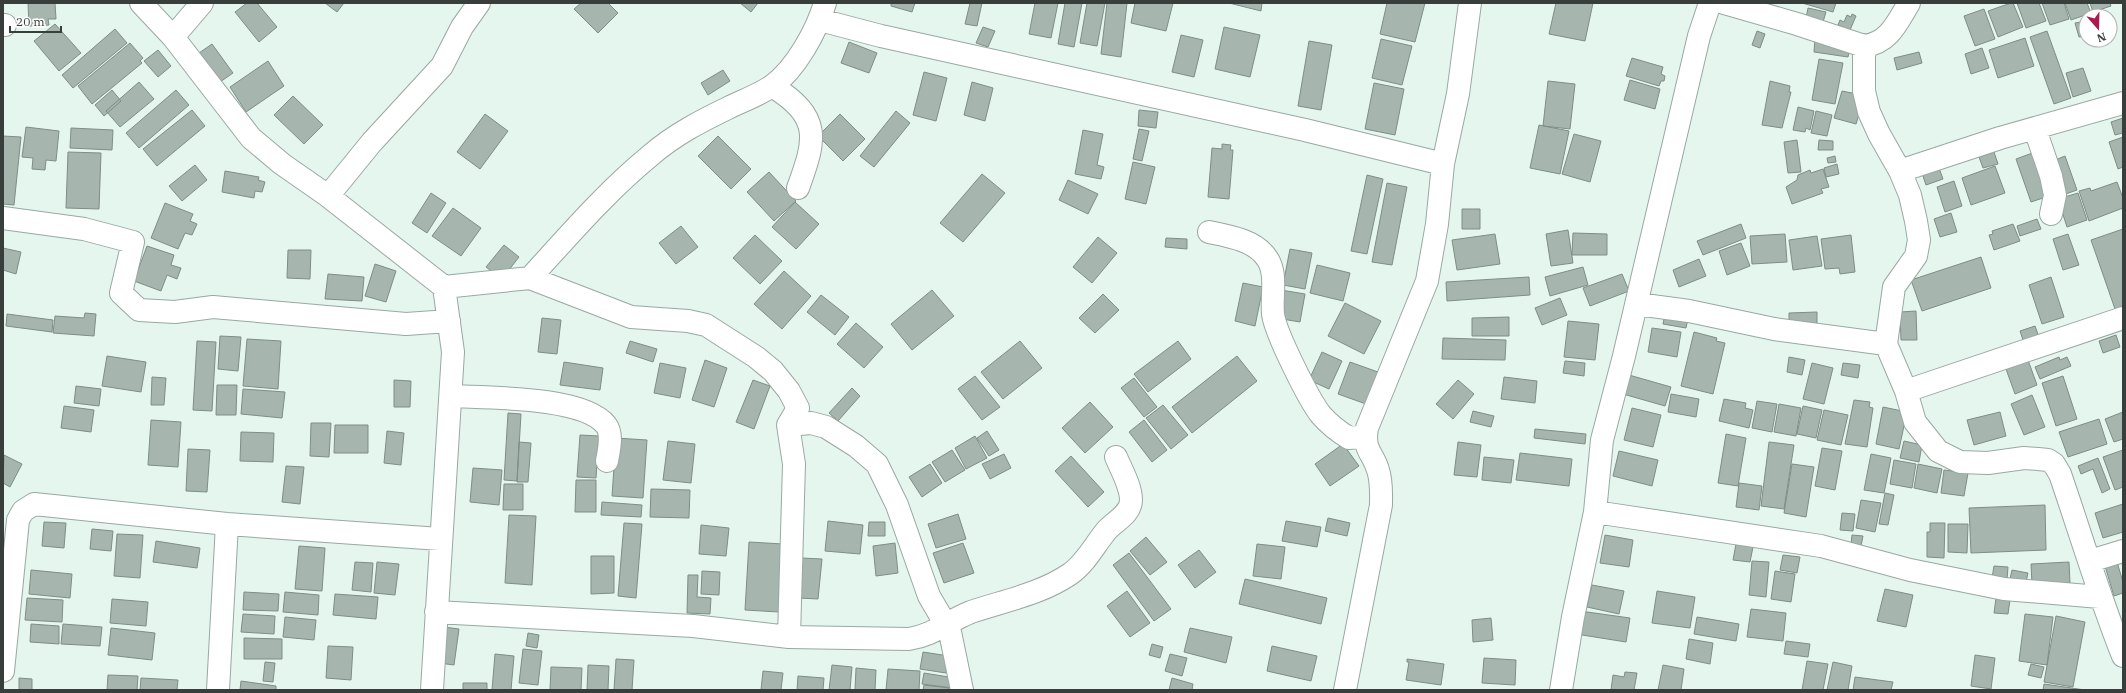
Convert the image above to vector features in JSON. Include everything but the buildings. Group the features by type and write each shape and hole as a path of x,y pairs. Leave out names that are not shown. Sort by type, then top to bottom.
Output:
{"street":[{"path":"142,3 173,37 252,138 282,164 328,196 444,287 453,352 440,539 432,690"},
{"path":"173,37 202,3"},
{"path":"328,196 372,142 427,85 442,66 462,27 479,3"},
{"path":"1345,690 1381,506 1381,486 1378,469 1367,449 1367,428 1427,282 1437,224 1443,164 1458,94 1470,3"},
{"path":"1561,690 1573,617 1595,512 1602,440 1636,304 1698,36 1710,3"},
{"path":"1724,3 1797,24 1864,46 1873,45 1883,40 1909,3"},
{"path":"530,278 618,184 652,154 679,134 772,86 792,64 810,39 822,11 881,36 1305,130 1443,164"},
{"path":"1864,46 1864,91 1869,112 1882,140 1900,171 1910,195 1919,240 1916,256 1894,287 1886,344 1906,391 1915,422 1938,451 1960,462 1974,463 2024,458 2048,460 2054,464 2060,474 2090,561 2100,597 2123,656"},
{"path":"772,86 799,106 807,116 810,124 810,148 798,188"},
{"path":"1900,171 2123,103"},
{"path":"2035,129 2051,176 2055,195 2051,214"},
{"path":"3,218 84,229 133,242 121,293 139,310 175,312 213,307 406,324 449,321"},
{"path":"1209,232 1247,242 1265,255 1272,270 1272,313 1277,331 1305,386 1321,414 1337,430 1349,438 1366,436"},
{"path":"444,287 530,278 631,317 688,321 706,325 722,334 773,371 789,390 798,408 788,425 794,464 790,637"},
{"path":"1636,304 1689,311 1774,330 1886,344"},
{"path":"1906,391 2123,318"},
{"path":"451,396 547,402 583,411 606,426 609,432 610,445 607,461"},
{"path":"788,425 811,422 826,427 856,446 877,464 897,505 936,611 946,625 954,644 962,690"},
{"path":"436,612 693,626 790,637 909,639 926,636 971,612 1042,588 1070,574 1078,567 1108,529 1125,514 1130,505 1130,496 1116,457"},
{"path":"3,671 18,520 23,511 34,504 228,524 440,539"},
{"path":"1595,512 1821,546 1910,570 2004,589 2100,597"},
{"path":"218,690 228,524"},
{"path":"2090,561 2123,551"}]}
